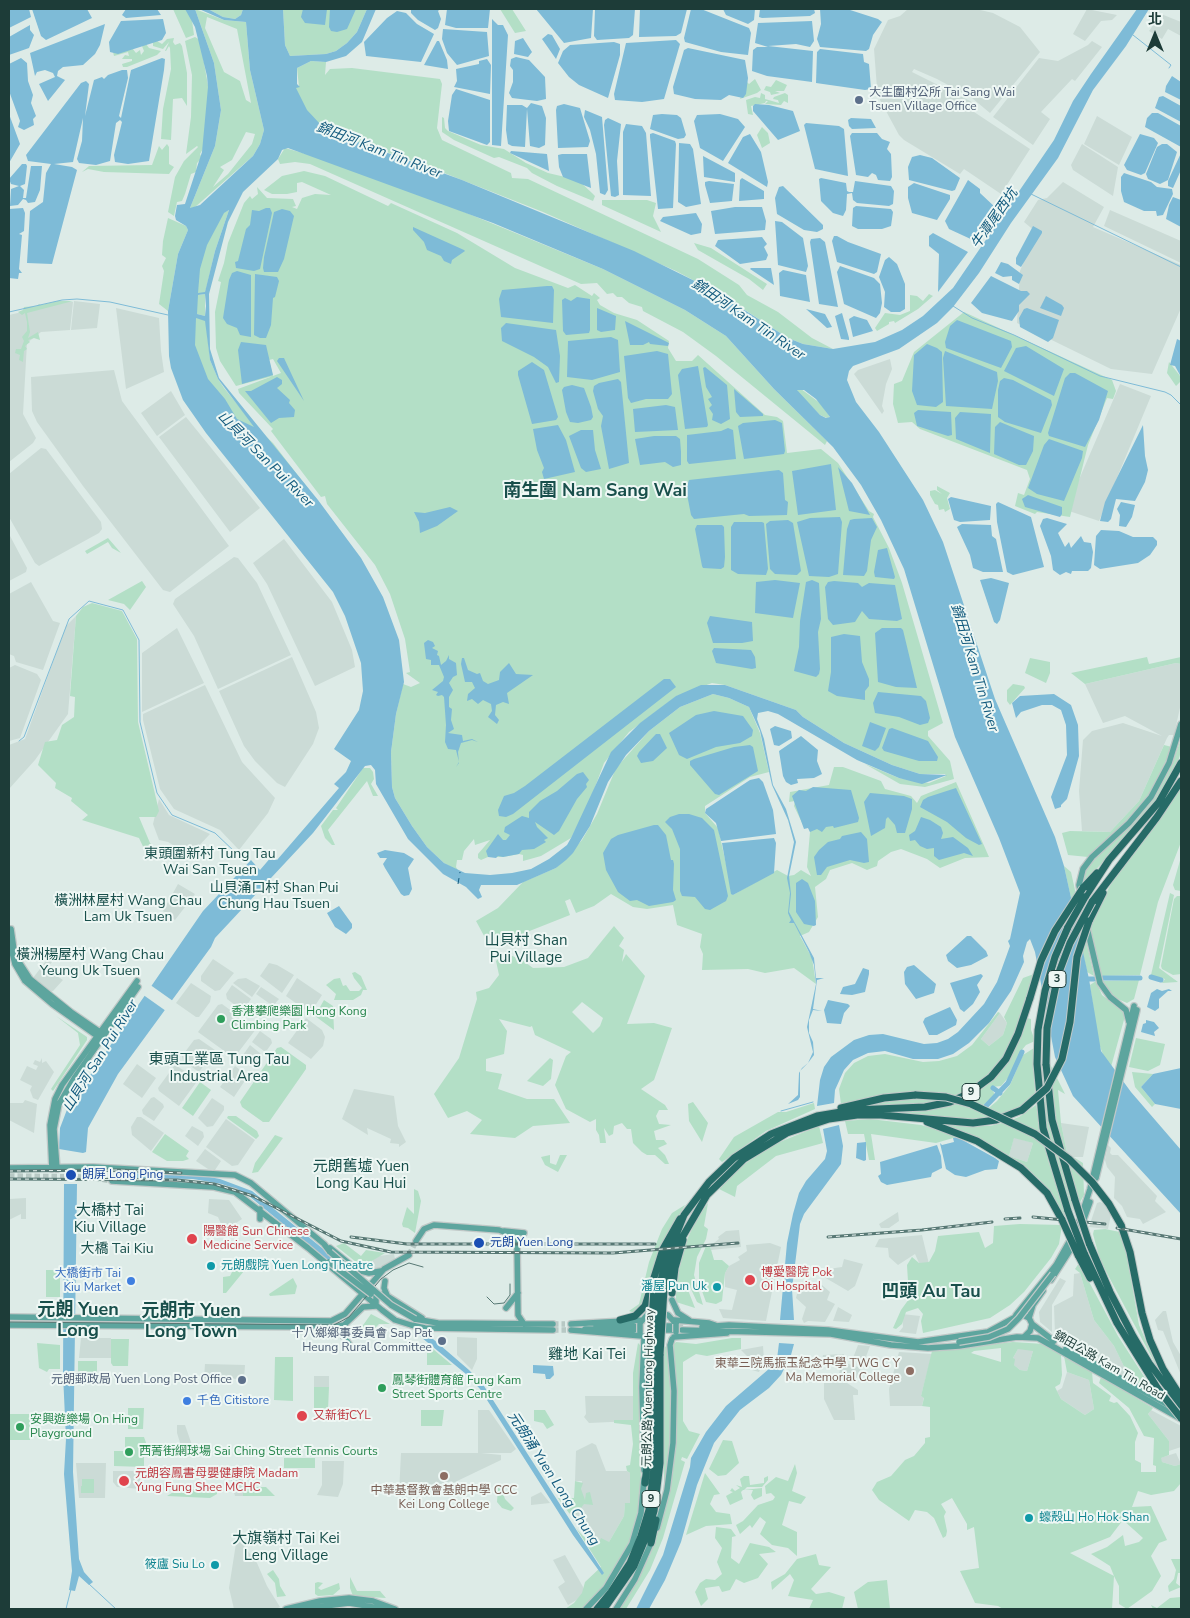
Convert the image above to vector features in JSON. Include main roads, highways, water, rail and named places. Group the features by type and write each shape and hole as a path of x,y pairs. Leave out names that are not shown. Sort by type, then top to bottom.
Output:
{"highway":[{"name":"元朗公路 Yuen Long Highway","path":"597,1609 630,1563 642,1536 649,1510 654,1467 655,1354 659,1289 666,1260 682,1217 708,1182 734,1158 771,1134 822,1114 925,1107 950,1102 968,1094 991,1077 1006,1059 1018,1034 1041,961 1055,931 1109,860 1151,814 1181,762"},
{"name":"3","path":"1181,781 1157,817 1112,875 1076,931 1058,975 1049,1020 1046,1064 1054,1128 1075,1200 1090,1242 1124,1320 1149,1362 1167,1382 1181,1405"},
{"name":"3","path":"1086,889 1064,937 1048,979 1040,1020 1037,1064 1043,1128 1068,1211 1084,1253 1109,1308 1158,1389 1181,1418"},
{"name":"元朗公路 Yuen Long Highway","path":"659,1289 686,1230 702,1202 729,1172 760,1148 787,1133 813,1124 849,1116 874,1114 956,1122 981,1122 1002,1118 1022,1110 1043,1093 1060,1065 1069,1030 1077,958 1098,897"},
{"path":"822,1114 877,1100 916,1095 939,1096 972,1104 1005,1118 1042,1139 1069,1159 1092,1182 1110,1204 1121,1224 1130,1252 1147,1332 1167,1382 1181,1397"},
{"path":"910,1117 968,1137 1015,1164 1042,1187 1062,1220 1102,1299 1109,1308"},
{"path":"642,1328 663,1249 682,1217"},
{"path":"672,1296 675,1268 686,1230"},
{"path":"620,1320 638,1315 649,1297"},
{"name":"元朗公路 Yuen Long Highway","path":"604,1609 629,1575 646,1537 656,1503 660,1463 655,1354"},
{"path":"644,1483 648,1458 655,1354"},
{"path":"651,1543 662,1493 660,1463"}],"main road":[{"path":"1129,1022 1128,1012 1105,991 1099,979 1079,891 1079,879 1088,861 1129,823 1151,797 1169,763 1181,724"},
{"path":"10,932 16,956 30,979 101,1036"},
{"path":"9,940 10,952 20,975 30,987 101,1036"},
{"path":"54,1168 54,1129 59,1104 101,1036 138,984"},
{"path":"1113,1000 1135,1009"},
{"path":"1123,1007 1135,1009"},
{"path":"1119,1071 1129,1022 1135,1009"},
{"path":"1029,1318 1034,1305 1066,1258 1086,1216 1135,1009"},
{"path":"1017,1337 1009,1329 1015,1318 1056,1265 1074,1235 1090,1189 1102,1143"},
{"path":"9,1168 235,1174 251,1183 360,1272 374,1273 410,1255"},
{"path":"112,1181 222,1188 235,1192 260,1209 356,1288 364,1292 400,1322 422,1328 429,1324 506,1323 514,1321 553,1327 519,1329 429,1324 415,1321 319,1257"},
{"path":"260,1209 260,1219"},
{"path":"416,1241 423,1230 431,1225 524,1233"},
{"path":"499,1230 508,1234 516,1242 518,1314 524,1324"},
{"path":"324,1244 330,1252 375,1293 387,1296 429,1324"},
{"path":"675,1328 728,1332 831,1334 903,1346 935,1348 998,1334 1015,1318 1066,1258"},
{"path":"9,1317 63,1321 331,1321 343,1316 384,1269"},
{"path":"385,1281 384,1288 387,1296"},
{"path":"355,1302 356,1288"},
{"path":"375,1293 376,1303"},
{"path":"506,1308 518,1293"},
{"path":"672,1296 679,1315 696,1323"},
{"path":"616,1609 635,1578 651,1543 663,1505 671,1459 674,1403 670,1345 675,1328 672,1296"},
{"path":"77,1321 333,1327 344,1325 363,1307 376,1303"},
{"path":"568,1327 642,1328 659,1312 675,1328 702,1337 728,1332"},
{"path":"236,1313 238,1318 242,1320"},
{"path":"664,1328 715,1325 842,1331 918,1342 988,1332 1024,1314 1032,1324 1030,1331 1024,1337 956,1344"},
{"path":"568,1327 620,1320 642,1328 656,1345 665,1344 675,1328 709,1322 715,1325"},
{"path":"9,1325 63,1321"},
{"path":"514,1321 519,1329"},
{"name":"錦田公路 Kam Tin Road","path":"1032,1324 1054,1342 1181,1412"},
{"path":"333,1327 342,1333 349,1344"},
{"path":"568,1327 642,1328"},
{"path":"586,1609 599,1596 617,1571 632,1544 639,1520 644,1483 642,1328"},
{"name":"錦田公路 Kam Tin Road","path":"1024,1337 1048,1342 1181,1418"},
{"path":"286,1609 320,1600 348,1598 373,1601 395,1609"},
{"path":"302,1609 349,1603 385,1609"}],"water":[{"path":"9,9 29,9 31,17 9,28"},
{"path":"32,9 87,9 92,18 46,40 41,36"},
{"path":"126,9 157,9 161,15 126,18 122,15"},
{"path":"185,9 195,9 214,63 221,110 215,146 190,208 200,205 253,156 260,144 264,130 250,70 246,22 224,20 199,9 208,9 223,17 235,19 241,15 243,9 283,9 285,45 290,56 326,54 336,51 357,32 367,9 376,9 362,42 346,56 326,62 311,61 297,68 297,84 300,87 296,88 307,110 321,125 344,137 462,180 634,251 715,291 788,338 803,344 833,349 875,342 902,330 923,316 953,288 1054,140 1073,101 1091,74 1137,9 1149,9 1126,46 1093,90 1058,158 1011,223 979,273 953,307 937,323 899,349 853,366 849,371 847,380 856,402 879,432 923,500 943,542 995,699 1055,837 1064,866 1089,979 1101,1051 1131,1092 1181,1150 1181,1214 1073,1096 1055,1057 1035,952 1030,939 1027,942 1023,956 1024,962 1011,991 989,1023 969,1043 953,1054 938,1059 913,1059 885,1051 868,1053 853,1060 844,1070 835,1090 834,1103 817,1106 820,1080 824,1067 831,1057 854,1040 869,1035 883,1034 924,1044 937,1043 948,1039 958,1032 984,1004 997,982 1010,946 1008,941 1020,893 999,838 955,737 904,569 881,520 861,485 833,447 774,389 726,336 685,310 603,269 493,223 288,148 282,150 278,159 243,192 228,222 209,294 210,349 219,378 318,500 361,558 383,597 399,640 404,682 396,714 391,752 392,787 395,798 427,847 444,863 465,873 490,875 512,873 531,869 549,859 567,845 611,752 640,723 676,696 701,685 725,685 796,710 803,717 844,743 892,765 920,774 947,775 922,784 899,778 857,760 778,714 768,711 758,713 757,719 764,739 773,785 786,809 796,842 789,876 791,894 789,912 814,958 816,978 824,978 817,980 813,1009 822,1011 813,1010 809,1020 809,1033 813,1042 814,1055 808,1063 813,1052 807,1027 816,984 814,965 809,952 794,923 789,923 791,920 788,913 790,893 787,878 794,842 788,820 772,785 760,731 749,707 729,698 713,694 680,707 649,731 626,755 608,782 590,826 573,853 566,860 556,868 517,885 481,885 479,890 482,897 478,899 466,887 443,874 408,839 376,784 375,770 371,765 365,766 313,833 215,938 211,947 118,1074 88,1128 86,1152 59,1149 60,1128 68,1107 203,911 251,860 260,870 272,856 277,860 339,788 334,784 346,772 351,761 334,749 359,710 363,691 361,663 345,616 333,592 206,433 183,400 171,368 168,311 178,254 188,230 186,226 176,220 175,216 177,205 185,204 202,152 208,87 195,27","holes":["229,210 215,251 205,292 198,293 200,269 207,245 224,213","205,294 205,316 197,314 198,295","196,318 205,321 210,360 218,379 254,427 237,419 225,399 208,379 195,345","797,390 804,390 816,399 830,417 826,418 820,415"]},
{"path":"303,9 327,9 325,25 305,23 301,17"},
{"path":"330,9 356,9 347,29 337,32 331,31 329,27"},
{"path":"411,9 440,9 438,11 441,19 438,28 435,30 418,20 411,13"},
{"path":"447,9 490,9 488,28 456,28 445,25"},
{"path":"536,9 593,9 591,38 564,43"},
{"path":"595,9 635,9 633,35 629,38 597,40 594,36"},
{"path":"640,9 687,9 681,33 676,36 639,37"},
{"path":"691,9 701,9 749,28 751,33 748,55 721,52 685,42 684,38"},
{"path":"723,9 755,9 754,20 748,24 726,15"},
{"path":"760,9 814,9 815,13 810,16 762,18 759,17"},
{"path":"820,9 847,9 882,22 873,35 869,49 866,51 820,47 817,39 821,24"},
{"path":"397,11 406,13 417,24 434,34 421,62 366,56 364,42 387,18"},
{"path":"163,19 166,33 162,40 118,54 110,52 109,42 121,21"},
{"path":"492,19 498,25 503,25 508,35 501,146 492,145"},
{"path":"812,21 814,41 810,47 796,44 768,46 813,51 812,82 767,76 752,71 753,50 757,47 768,47 755,43 758,23"},
{"path":"105,24 100,45 95,54 83,65 63,67 58,71 57,76 65,80 48,101 39,84 55,77 53,73 45,70 37,72 35,76 30,53"},
{"path":"30,25 30,30 34,35 29,48 9,55 9,37"},
{"path":"443,29 487,32 489,56 457,65 447,53 442,39"},
{"path":"548,34 552,35 560,49 556,59 542,39"},
{"path":"523,38 532,52 528,57 514,54 515,41"},
{"path":"676,40 680,44 664,99 642,102 615,100 614,94 626,43"},
{"path":"437,41 439,41 447,60 448,69 424,65"},
{"path":"614,42 620,44 620,55 608,98 579,85 569,77 558,63 563,51 570,45"},
{"path":"688,48 745,60 748,78 746,94 743,98 729,95 721,100 695,99 674,94 673,87 684,50"},
{"path":"820,49 863,54 864,62 869,64 871,89 865,90 816,83 817,52"},
{"path":"516,57 529,60 545,77 546,99 537,101 512,98 509,93 513,82 513,70 510,66 511,59"},
{"path":"21,58 27,63 28,81 33,95 31,103 36,116 33,119 34,125 24,130 18,127 20,121 9,91 9,64"},
{"path":"162,58 165,59 164,70 149,161 128,164 115,162 114,155 122,122 120,120 116,123 110,161 96,165 79,163 77,159 82,141 83,118 73,162 54,164 72,167 77,170 52,264 27,263 30,211 43,202 46,173 51,164 28,161 26,155 81,83 86,81 89,84 85,116 94,80 102,77 104,79 108,75 127,70 128,78 119,116 121,118 131,70"},
{"path":"487,59 491,65 490,94 454,87 457,81 456,69 479,64 479,61"},
{"path":"1172,76 1181,82 1181,100 1165,92"},
{"path":"456,89 490,100 490,142 487,145 449,131 448,121 452,95"},
{"path":"1163,96 1181,106 1181,122 1155,108 1159,97"},
{"path":"531,103 542,106 546,118 545,145 539,148 530,146 527,109 525,147 508,144 506,130 507,105 522,105 527,108"},
{"path":"564,104 580,108 590,141 588,147 558,148 556,110 557,106"},
{"path":"755,104 769,105 793,111 800,131 778,140 753,111"},
{"path":"585,110 602,117 608,190 605,195 600,193 596,154 590,130 584,117"},
{"path":"1152,113 1158,113 1181,126 1181,147 1145,127 1147,118"},
{"path":"9,114 20,144 9,163"},
{"path":"720,114 738,119 745,127 723,161 700,148 694,121 697,115"},
{"path":"653,115 677,115 681,118 686,135 684,138 678,139 650,129"},
{"path":"608,118 621,124 617,161 619,195 615,197 611,196 604,125 605,120"},
{"path":"851,118 871,119 876,128 852,129 849,126 848,120"},
{"path":"806,123 839,126 844,129 848,176 815,169 804,125"},
{"path":"626,124 642,126 646,133 651,196 623,195 623,132"},
{"path":"653,133 675,141 676,144 673,208 658,209 650,137 650,134"},
{"path":"852,133 877,133 882,139 890,142 887,149 891,154 892,177 890,181 878,180 876,175 872,173 868,177 856,175 850,136"},
{"path":"750,134 761,152 768,182 767,187 728,163 743,137"},
{"path":"1140,134 1154,138 1158,143 1145,173 1141,175 1127,170 1124,165"},
{"path":"679,143 690,144 693,149 701,204 686,207 678,202"},
{"path":"1167,144 1177,152 1168,180 1160,184 1148,179 1146,174 1157,147"},
{"path":"511,151 547,154 549,171 510,153"},
{"path":"1181,153 1181,170 1173,188 1168,186 1168,181"},
{"path":"587,154 591,188 563,177 559,167 558,155"},
{"path":"920,155 932,158 960,178 955,190 952,191 909,180 908,167 912,157"},
{"path":"703,156 735,173 735,182 704,177"},
{"path":"22,164 27,166 25,184 20,186 24,190 23,198 26,198 31,166 42,166 40,190 35,202 28,203 23,199 18,205 10,206 11,189 19,186 11,184 9,179"},
{"path":"1124,173 1151,182 1157,187 1172,189 1173,194 1163,215 1157,216 1156,211 1144,211 1124,202 1121,191 1121,177"},
{"path":"742,178 764,191 764,199 739,201 740,180"},
{"path":"819,179 846,183 847,191 849,192 853,192 855,181 891,186 894,191 893,204 889,206 857,203 853,200 852,193 847,194 846,210 843,216 833,213 821,201"},
{"path":"968,180 980,189 980,193 996,208 975,241 949,229 945,221"},
{"path":"705,182 734,184 732,201 710,203 705,185"},
{"path":"914,183 950,195 950,199 937,220 912,213 908,198 908,187"},
{"path":"783,186 823,225 823,229 817,232 804,230 777,214 775,198 779,187"},
{"path":"1173,197 1181,200 1181,227 1166,219"},
{"path":"856,206 891,209 893,212 891,226 882,229 858,229 852,226 853,208"},
{"path":"735,207 762,207 766,221 765,230 715,234 711,211"},
{"path":"23,208 25,213 24,231 19,234 22,235 19,269 22,273 19,273 18,279 9,278 9,209"},
{"path":"270,208 272,213 260,269 254,271 236,268 235,262 238,261 246,229 250,225 252,210 259,211"},
{"path":"282,209 290,211 294,216 284,259 278,272 264,272 264,257 274,212"},
{"path":"696,213 702,224 701,233 691,235 660,221 663,217"},
{"path":"775,221 782,222 803,238 808,266 806,272 778,265"},
{"path":"1033,226 1042,231 1042,233 1021,267 1016,264 1016,258"},
{"path":"413,227 465,251 452,260 451,264 444,261 441,256 427,250 424,242 413,230"},
{"path":"933,233 968,252 938,292 939,254 929,246 929,236"},
{"path":"834,236 881,254 877,272 874,274 837,262 832,241"},
{"path":"762,237 767,244 764,247 768,255 766,260 740,264 715,246 718,240"},
{"path":"820,238 825,242 838,307 819,304 810,242 811,239"},
{"path":"889,257 897,264 905,284 905,309 900,312 891,312 884,307 885,292 879,277 885,260"},
{"path":"1001,262 1008,264 1023,275 1019,284 1012,280 1012,276 1003,277 995,273"},
{"path":"840,266 874,278 880,284 882,303 880,313 876,318 844,304 837,272"},
{"path":"751,268 771,268 774,285 750,269"},
{"path":"783,270 806,275 810,302 780,296 779,273"},
{"path":"237,271 251,275 251,337 240,335 237,328 227,324 223,318 229,280 232,273"},
{"path":"255,274 277,277 279,281 275,297 273,298 271,325 266,338 254,335"},
{"path":"991,276 1030,294 1019,305 1019,311 1012,321 982,313 971,303"},
{"path":"552,286 554,290 553,323 501,317 499,299 502,290"},
{"path":"1046,296 1062,305 1064,308 1061,316 1040,308"},
{"path":"577,297 590,299 590,330 589,333 566,335 563,331 562,300 565,298 571,301"},
{"path":"597,308 616,316 615,330 601,332 597,330"},
{"path":"1027,308 1059,320 1053,338 1048,342 1020,327 1019,318 1024,309"},
{"path":"806,309 825,314 832,327 827,328"},
{"path":"842,313 849,340 841,339 835,316"},
{"path":"854,316 867,320 873,331 853,337 849,319"},
{"path":"957,320 1011,341 1012,347 1001,368 946,348 945,342 950,326"},
{"path":"625,321 669,343 668,346 650,344 649,342 643,345 630,345"},
{"path":"506,323 556,330 560,356 559,382 556,383 548,367 534,357 502,341 501,328"},
{"path":"611,337 618,340 620,372 592,380 567,377 568,341"},
{"path":"1177,339 1181,341 1181,377 1175,366 1170,365"},
{"path":"241,342 266,345 273,375 242,384 238,350"},
{"path":"927,344 942,352 943,402 936,407 917,405 912,391 914,355"},
{"path":"1026,346 1064,369 1054,396 1004,371 1016,348"},
{"path":"657,351 668,354 672,394 668,399 646,399 631,403 628,398 624,356"},
{"path":"945,351 997,372 998,381 992,409 946,406 943,358"},
{"path":"279,358 284,358 304,401 277,361"},
{"path":"532,362 544,370 558,417 556,420 532,424 518,371"},
{"path":"698,366 708,425 707,427 685,429 678,375 682,369"},
{"path":"705,367 727,385 730,419 721,424 712,420 713,414 709,408 712,405 708,399 712,397 706,387 703,368"},
{"path":"1070,373 1075,373 1108,391 1099,420 1085,447 1049,436 1048,433 1065,378"},
{"path":"277,377 282,380 282,384 277,388 290,400 289,403 295,410 294,417 279,418 271,423 245,391 251,391"},
{"path":"1004,378 1013,380 1051,400 1052,405 1041,433 1005,422 998,417 998,390 1000,381"},
{"path":"618,379 621,382 629,463 609,469 601,426 603,416 598,409 593,391 594,386 599,383"},
{"path":"572,385 584,388 591,407 593,417 591,420 578,423 570,422 562,390 564,387"},
{"path":"734,389 763,416 740,417 736,412"},
{"path":"666,405 675,407 678,430 635,432 633,409"},
{"path":"918,410 951,412 952,435 948,436 917,426 914,413"},
{"path":"960,412 991,414 990,453 956,439 955,418"},
{"path":"775,420 782,423 784,454 744,459 738,426 743,423"},
{"path":"1000,422 1034,436 1033,451 1026,465 1019,465 994,454 995,427"},
{"path":"558,425 566,440 575,472 544,479 542,472 544,468 537,450 533,429"},
{"path":"1143,425 1148,470 1145,482 1135,501 1116,499 1111,519 1108,522 1100,521 1105,502"},
{"path":"728,428 733,430 736,459 689,464 687,461 687,435 721,431"},
{"path":"581,430 593,430 595,450 601,469 586,472 581,468 569,436"},
{"path":"654,436 676,436 680,439 681,465 673,467 665,462 640,465 635,439"},
{"path":"1049,439 1083,451 1082,458 1064,501 1037,494 1028,488 1044,445"},
{"path":"831,464 836,510 798,515 792,471"},
{"path":"838,467 852,483 870,515 849,511"},
{"path":"779,470 783,473 785,500 788,502 787,515 749,516 744,514 694,519 691,515 686,489 689,480"},
{"path":"1028,495 1062,507 1062,514 1060,517 1025,507 1022,499"},
{"path":"951,497 991,506 990,520 960,522 954,520 948,499"},
{"path":"998,502 1031,517 1044,567 1013,575 1007,572 997,522 996,504"},
{"path":"1121,502 1135,505 1132,517 1126,527 1119,526 1120,515 1117,509"},
{"path":"450,507 458,511 437,526 420,533 419,522 414,512 425,513"},
{"path":"840,517 842,522 838,574 829,577 809,576 797,522 810,518"},
{"path":"872,518 877,527 871,540 867,571 864,576 843,575 847,529 850,520"},
{"path":"1047,518 1067,524 1058,533 1065,547 1069,542 1071,548 1081,536 1084,542 1091,543 1093,552 1091,568 1088,571 1072,571 1071,574 1066,572 1060,575 1053,570 1051,556 1040,526 1043,519"},
{"path":"788,520 793,523 801,571 797,575 775,574 770,569 766,524 770,521"},
{"path":"734,522 764,523 768,569 766,575 738,574 731,570 731,527"},
{"path":"962,524 991,525 992,536 996,539 1003,572 983,572 973,568 970,555 957,527"},
{"path":"697,525 722,525 724,527 725,557 724,567 721,569 703,568 695,529"},
{"path":"1101,530 1119,531 1133,537 1153,537 1157,541 1157,545 1150,555 1138,563 1100,569 1094,565 1096,536"},
{"path":"887,548 894,579 875,577 874,572 878,550"},
{"path":"991,578 1009,583 1000,620 997,624 994,622 980,580"},
{"path":"775,580 800,583 793,618 755,613 756,582"},
{"path":"812,580 819,583 821,619 818,632 820,669 816,677 794,671 799,647 800,621 806,582"},
{"path":"828,582 858,583 862,587 869,583 895,585 902,619 897,621 869,619 862,611 855,622 833,625 828,619 825,587"},
{"path":"710,616 752,622 753,641 713,643 707,623"},
{"path":"882,628 901,628 903,630 917,688 896,687 878,682 875,633"},
{"path":"844,634 860,636 862,662 869,679 869,686 865,691 865,700 837,696 828,691 831,672 831,637"},
{"path":"428,640 433,642 435,646 432,648 438,651 437,655 441,665 449,655 449,659 456,663 457,675 449,683 453,690 449,697 449,707 452,709 451,720 454,729 448,733 462,735 463,741 472,739 478,742 472,740 461,743 458,752 459,761 456,750 448,749 445,742 444,697 436,695 438,692 432,690 443,681 444,677 439,665 431,665 431,660 426,659 424,643"},
{"path":"714,648 751,650 755,657 756,668 716,663 712,651"},
{"path":"462,658 464,658 468,670 477,674 480,673 483,681 488,684 499,680 500,672 509,663 516,674 533,675 507,693 509,704 503,702 496,705 495,715 499,720 497,724 488,717 492,711 491,704 483,700 478,704 472,699 467,701 468,694 475,688 472,682 465,682 461,664"},
{"path":"664,679 670,679 676,687 513,814 506,817 499,816 498,810 504,796 514,793 525,786"},
{"path":"878,692 921,696 926,701 930,718 928,723 920,725 899,717 875,713 873,703"},
{"path":"1054,694 1071,705 1078,725 1079,756 1067,799 1061,807 1055,809 1051,797 1067,755 1066,725 1061,710 1052,705 1042,705 1021,712 1016,718 1012,703 1020,696"},
{"path":"714,711 743,716 753,730 752,736 740,743 716,747 687,759 679,755 669,733 696,715"},
{"path":"870,722 886,728 879,747 875,751 862,746"},
{"path":"775,726 791,731 792,738 779,746 774,745 770,729"},
{"path":"892,728 928,741 938,757 937,761 919,761 884,751 882,748 889,729"},
{"path":"656,734 660,734 667,748 653,761 641,763 637,756 639,752"},
{"path":"801,736 818,750 817,761 822,774 814,778 797,779 798,783 791,785 786,782 783,776 779,751"},
{"path":"750,745 753,747 758,771 719,795 715,794 690,765 690,761 694,759 734,747"},
{"path":"583,772 589,780 586,784 587,787 577,799 559,831 554,835 535,822 537,827 548,838 544,840 546,842 534,849 522,850 519,854 498,856 496,858 488,857 486,851 498,834 503,840 506,840 510,835 504,832 505,827 522,816 529,818 529,812 540,801 557,791 577,774"},
{"path":"759,778 763,782 773,810 776,834 721,841 716,823 705,813 706,809 750,780"},
{"path":"813,787 851,790 859,818 858,822 834,828 833,826 826,827 822,832 817,829 810,832 808,828 804,829 792,796 799,790 806,791"},
{"path":"956,788 982,844 979,845 966,838 947,822 920,807 923,800 928,797"},
{"path":"870,793 904,796 912,799 912,809 905,833 897,833 895,825 888,817 885,828 871,836 864,802"},
{"path":"679,814 689,814 702,818 714,830 728,896 726,901 710,910 705,909 695,897 682,896 680,891 680,849 672,829 665,822 670,817"},
{"path":"921,817 941,827 943,833 941,839 953,837 968,848 973,856 964,853 939,860 934,856 934,848 927,849 920,846 915,840 910,841 909,835 915,831"},
{"path":"658,825 666,835 671,860 673,860 674,864 673,890 676,900 649,906 637,900 630,901 618,892 606,870 603,853 611,839 618,835"},
{"path":"861,832 867,839 869,862 864,863 850,860 827,867 821,875 817,875 814,857 819,850 828,842 840,839 842,836"},
{"path":"774,838 776,843 774,873 733,895 731,894 722,843"},
{"path":"385,850 404,853 414,859 408,868 412,889 409,895 404,896 401,894 383,864 387,858 380,858 377,853"},
{"path":"802,879 808,883 815,901 816,925 814,926 804,924 796,912 796,883"},
{"path":"339,906 352,924 352,928 346,934 335,927 327,913"},
{"path":"967,936 971,936 986,951 988,956 971,965 957,968 948,961 946,955"},
{"path":"914,965 936,984 934,993 916,999 905,984 904,972 907,967"},
{"path":"863,968 869,970 865,992 852,995 840,994 843,987 855,984"},
{"path":"981,974 983,976 977,985 980,992 973,1004 964,1012 960,1009 950,983"},
{"path":"1157,989 1162,991 1169,989 1172,991 1168,991 1159,999 1159,1008 1155,1011 1147,1007 1151,993"},
{"path":"828,1000 850,1006 844,1013 841,1024 827,1023 824,1010"},
{"path":"950,1007 957,1020 956,1025 937,1035 929,1035 923,1022 925,1018"},
{"path":"1146,1020 1154,1022 1159,1028 1154,1032 1155,1036 1141,1032"},
{"path":"1181,1068 1181,1109 1155,1104 1141,1087 1153,1074"},
{"path":"800,1071 800,1097 798,1100 788,1104 798,1095"},
{"path":"839,1125 843,1146 841,1164 804,1214 800,1224 792,1289 794,1320 780,1320 787,1243 799,1193 806,1181 825,1159 827,1151 823,1129"},
{"path":"957,1137 999,1161 997,1169 985,1170 966,1177 955,1175 946,1169 940,1143 942,1145 954,1142 953,1138"},
{"path":"866,1142 866,1160 864,1161 856,1158 857,1143"},
{"path":"937,1145 941,1156 942,1168 932,1173 931,1177 887,1185 881,1182 878,1176 881,1174 880,1162"},
{"path":"135,1171 193,1174 220,1179 252,1191 365,1283 361,1288 249,1196 240,1191 222,1184 193,1179 135,1178"},
{"path":"64,1184 77,1184 73,1472 79,1559 84,1572 93,1582 89,1585 79,1576 75,1591 69,1590 72,1571 64,1474 66,1439 63,1374"},
{"name":"元朗涌 Yuen Long Chung","path":"416,1333 426,1333 469,1370 484,1386 604,1573 602,1575 573,1535 480,1389 466,1374"},
{"path":"779,1343 794,1344 781,1375 769,1388 740,1410 714,1443 697,1485 681,1542 665,1580 649,1609 636,1609 663,1555 690,1467 691,1458 706,1432 726,1406 770,1368 777,1359"},
{"path":"533,1365 553,1366 554,1375 550,1379 546,1379 545,1374 533,1373"}],"waterway":[{"path":"1133,35 1171,65 1169,68"},
{"path":"1031,194 1181,267"},
{"path":"9,312 62,300 77,299 110,302 168,315"},
{"path":"953,306 972,318 1014,335 1100,376 1165,392 1181,405"},
{"path":"19,741 24,737 69,619 89,601 123,610 139,640 140,722 157,793 172,815 215,833 236,853"},
{"path":"1151,977 1161,980"},
{"path":"1103,978 1140,978"},
{"path":"1082,979 1094,979"},
{"path":"986,1106 1008,1083 1022,1052"},
{"path":"993,1088 1000,1093"},
{"path":"781,1111 813,1102"},
{"path":"89,1584 116,1609"},
{"path":"66,1609 71,1589"}],"tunnel":[{"path":"9,1176 90,1177 112,1181"},
{"path":"409,1255 416,1241"},
{"path":"553,1324 565,1324"},
{"path":"671,1326 683,1327"},
{"path":"553,1330 566,1330"}],"tram line":[{"path":"9,1322 334,1325 349,1317 381,1279 393,1270 409,1263 423,1267"},
{"path":"487,1297 494,1304 504,1303 510,1295 510,1284"}],"railway":[{"path":"9,1171 120,1170 181,1173"},
{"path":"9,1179 177,1180 214,1184 253,1196 341,1241 391,1252 613,1253 738,1243"},
{"path":"1033,1217 1105,1224"},
{"path":"1005,1219 1020,1218"},
{"path":"828,1237 922,1230 992,1222"},
{"path":"1117,1228 1181,1239"},
{"path":"351,1237 407,1244 655,1244"}],"place":[{"name":"大生圍村公所 Tai Sang Wai Tsuen Village Office","path":"859,100"},
{"name":"香港攀爬樂園 Hong Kong Climbing Park","path":"221,1019"},
{"name":"朗屏 Long Ping","path":"71,1175"},
{"name":"陽醫館 Sun Chinese Medicine Service","path":"192,1239"},
{"name":"元朗 Yuen Long","path":"479,1243"},
{"name":"元朗戲院 Yuen Long Theatre","path":"211,1266"},
{"name":"博愛醫院 Pok Oi Hospital","path":"750,1280"},
{"name":"大橋街市 Tai Kiu Market","path":"131,1281"},
{"name":"潘屋 Pun Uk","path":"717,1287"},
{"name":"十八鄉鄉事委員會 Sap Pat Heung Rural Committee","path":"442,1341"},
{"name":"東華三院馬振玉紀念中學 TWG C Y Ma Memorial College","path":"910,1371"},
{"name":"元朗郵政局 Yuen Long Post Office","path":"242,1380"},
{"name":"鳳琴街體育館 Fung Kam Street Sports Centre","path":"382,1388"},
{"name":"千色 Citistore","path":"187,1401"},
{"name":"又新街CYL","path":"302,1416"},
{"name":"安興遊樂場 On Hing Playground","path":"20,1427"},
{"name":"西菁街網球場 Sai Ching Street Tennis Courts","path":"129,1452"},
{"name":"中華基督教會基朗中學 CCC Kei Long College","path":"444,1476"},
{"name":"元朗容鳳書母嬰健康院 Madam Yung Fung Shee MCHC","path":"124,1481"},
{"name":"蠔殼山 Ho Hok Shan","path":"1029,1518"},
{"name":"筱廬 Siu Lo","path":"215,1565"}],"district":[{"name":"南生圍 Nam Sang Wai","path":"595,492"},
{"name":"東頭圍新村 Tung Tau Wai San Tsuen","path":"210,864"},
{"name":"山貝涌口村 Shan Pui Chung Hau Tsuen","path":"274,898"},
{"name":"橫洲林屋村 Wang Chau Lam Uk Tsuen","path":"128,910"},
{"name":"山貝村 Shan Pui Village","path":"526,950"},
{"name":"橫洲楊屋村 Wang Chau Yeung Uk Tsuen","path":"90,964"},
{"name":"東頭工業區 Tung Tau Industrial Area","path":"219,1068"},
{"name":"元朗舊墟 Yuen Long Kau Hui","path":"361,1176"},
{"name":"大橋村 Tai Kiu Village","path":"110,1220"},
{"name":"大橋 Tai Kiu","path":"117,1250"},
{"name":"凹頭 Au Tau","path":"931,1293"},
{"name":"元朗 Yuen Long","path":"78,1321"},
{"name":"元朗市 Yuen Long Town","path":"191,1322"},
{"name":"雞地 Kai Tei","path":"587,1355"},
{"name":"大旗嶺村 Tai Kei Leng Village","path":"286,1548"}],"water label":[{"name":"錦田河 Kam Tin River","path":"379,151"},
{"name":"牛潭尾西坑","path":"995,219"},
{"name":"錦田河 Kam Tin River","path":"748,320"},
{"name":"山貝河 San Pui River","path":"265,460"},
{"name":"錦田河 Kam Tin River","path":"974,668"},
{"name":"山貝河 San Pui River","path":"101,1056"}]}
